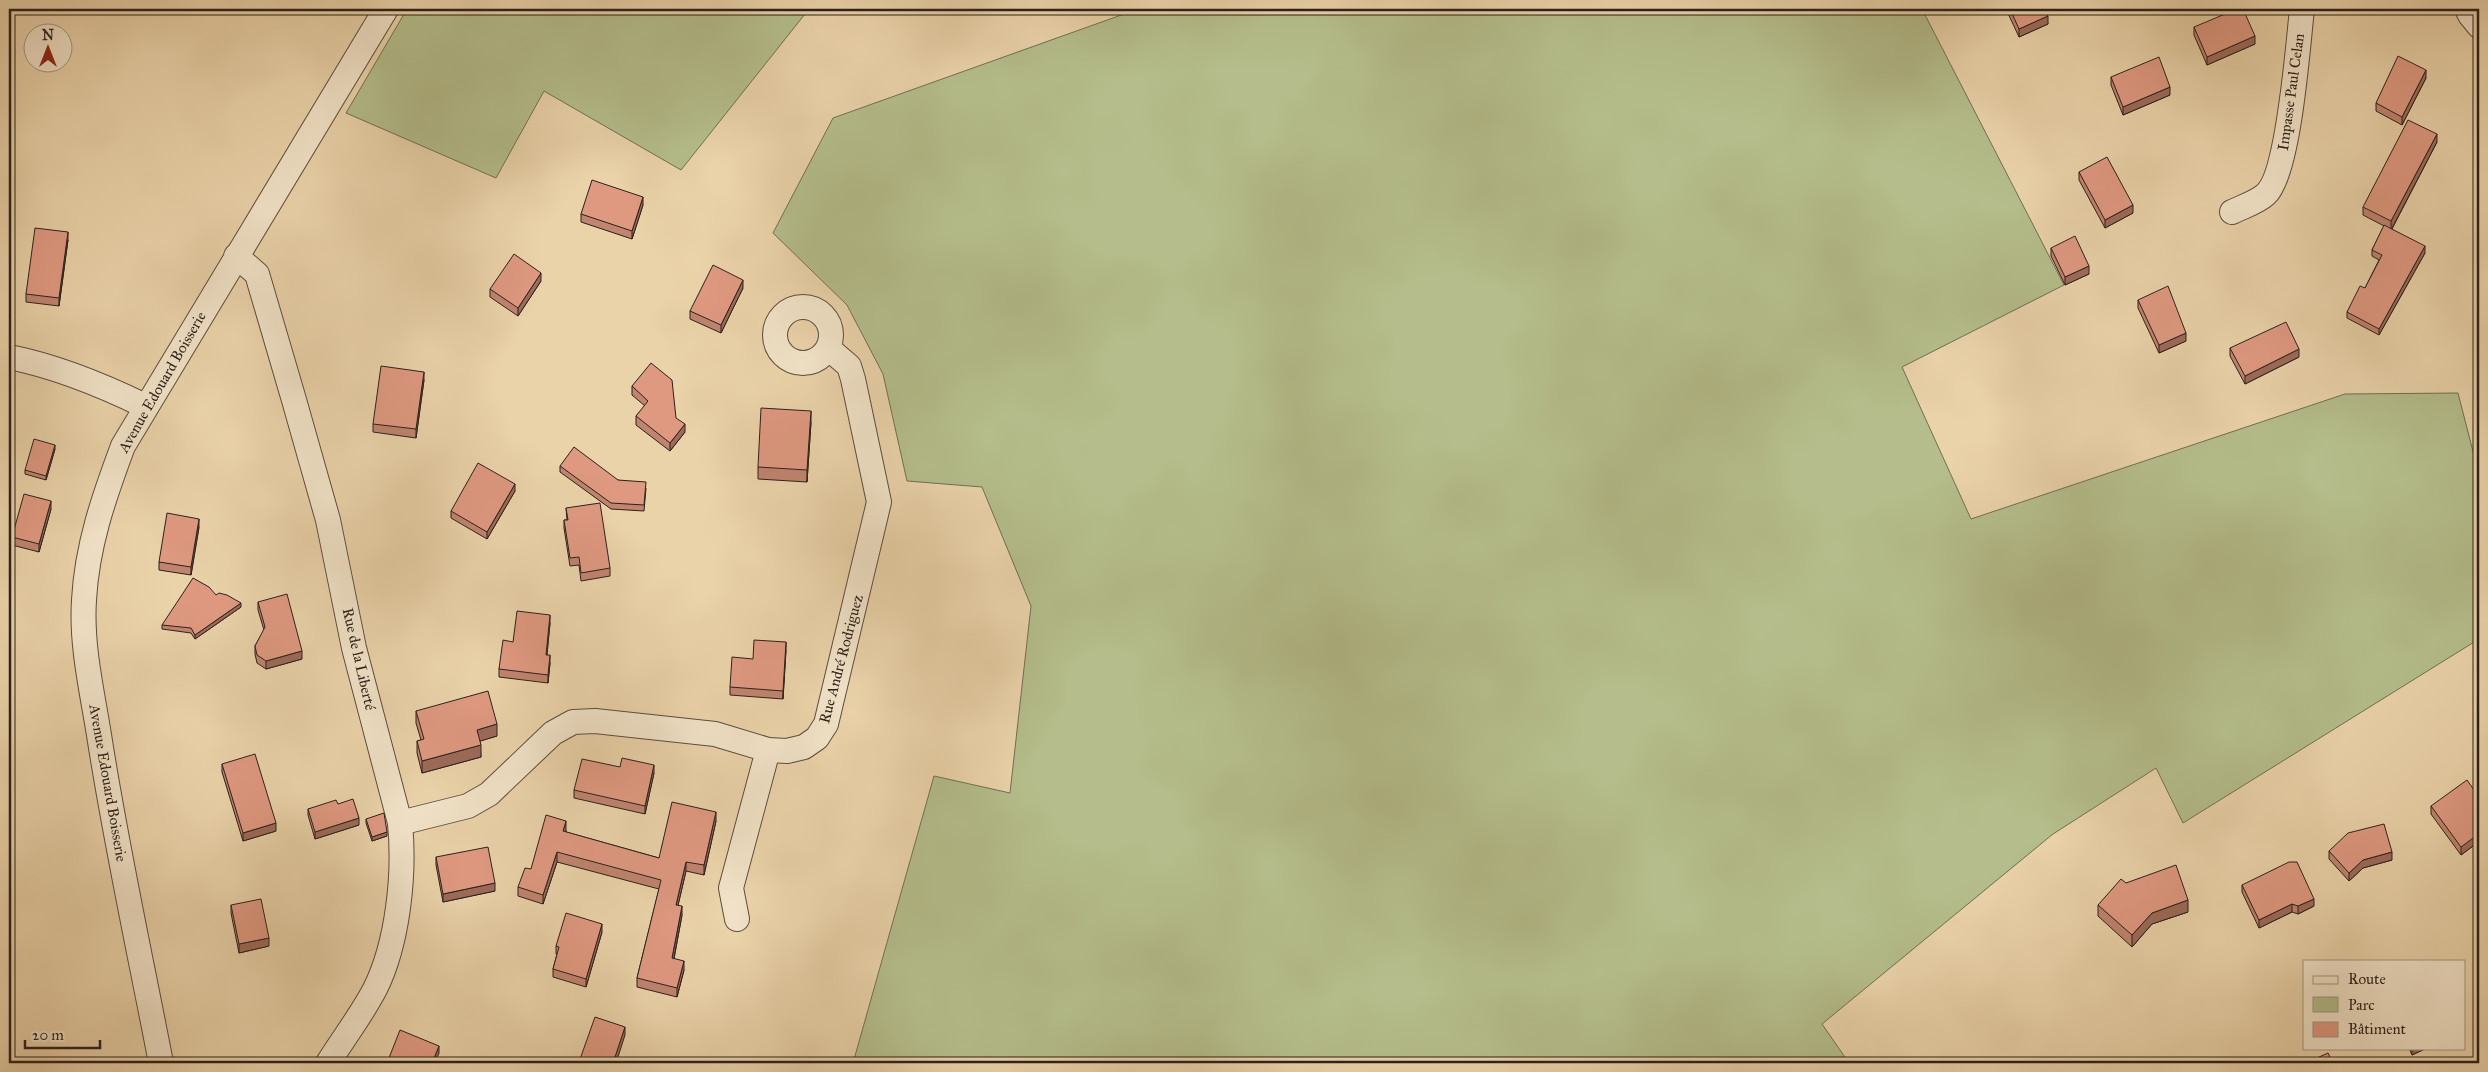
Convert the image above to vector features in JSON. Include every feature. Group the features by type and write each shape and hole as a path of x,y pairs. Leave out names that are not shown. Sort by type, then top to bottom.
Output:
{"street":[{"name":"Avenue Edouard Boisserie","path":"161,1063 104,770 88,663 84,601 89,553 100,508 123,446 145,406 386,9"},
{"name":"Impasse Paul Celan","path":"2232,212 2266,194 2285,150 2302,9"},
{"path":"2468,9 2470,15 2479,26"},
{"name":"Rue de la Liberté","path":"236,256 257,274 294,400 328,520 354,648 400,823 402,847 394,939 375,989 328,1063"},
{"name":"Rue André Rodriguez","path":"400,823 468,806 489,794 553,733 573,722 594,721 715,734 768,750 787,751 804,747 817,738 826,724 879,502 849,366 828,348"},
{"path":"9,357 35,362 122,395 145,406"},
{"path":"737,919 731,888 768,750"}],"green space":[{"path":"407,9 809,9 681,170 544,91 496,178 346,113"},
{"path":"1138,9 1922,9 2064,285 1902,367 1971,519 2345,394 2458,393 2479,475 2479,639 2183,823 2156,768 2053,834 1822,1024 1849,1063 853,1063 934,776 1010,793 1031,606 982,487 907,481 883,374 847,305 773,233 833,118"}],"building":[{"path":"2010,9 2044,9 2048,16 2019,29"},
{"path":"2237,9 2243,9 2255,36 2207,57 2194,27"},
{"path":"2398,56 2426,70 2402,117 2376,103"},
{"path":"2159,57 2170,87 2123,107 2111,77"},
{"path":"2408,120 2437,134 2391,221 2363,207"},
{"path":"2107,157 2133,205 2105,220 2079,172"},
{"path":"592,180 643,197 632,231 581,214"},
{"path":"2384,225 2425,246 2379,329 2347,312 2360,286 2365,288 2382,255 2372,250"},
{"path":"35,228 68,232 59,298 26,294"},
{"path":"2075,236 2089,266 2065,277 2051,248"},
{"path":"514,254 541,273 518,308 490,289"},
{"path":"713,265 743,280 721,325 690,311"},
{"path":"2168,286 2186,333 2159,345 2138,300"},
{"path":"2286,322 2299,349 2245,376 2230,348"},
{"path":"651,363 672,380 676,418 685,424 670,443 636,416 648,401 632,386"},
{"path":"381,366 424,372 416,429 373,424"},
{"path":"761,408 811,411 807,470 758,467"},
{"path":"34,439 55,445 46,476 25,470"},
{"path":"574,447 618,480 646,482 644,505 611,503 560,466"},
{"path":"478,463 515,484 487,532 451,511"},
{"path":"24,494 51,501 39,544 12,537"},
{"path":"600,503 610,568 581,573 579,557 570,558 564,520 568,520 566,508"},
{"path":"167,513 199,519 191,567 159,562"},
{"path":"193,578 209,587 216,595 219,593 227,595 241,603 195,635 191,628 162,625"},
{"path":"287,594 302,651 266,661 257,655 255,646 265,627 258,602"},
{"path":"517,611 550,615 546,655 550,655 548,675 499,669 503,640 513,642"},
{"path":"754,640 786,642 783,691 730,687 732,657 753,659"},
{"path":"488,691 497,724 477,730 481,745 422,761 417,741 424,739 416,711"},
{"path":"255,754 276,823 243,833 222,764"},
{"path":"622,758 654,765 645,806 574,790 582,759 620,767"},
{"path":"2467,780 2479,797 2479,813 2475,816 2479,826 2473,831 2477,835 2461,847 2431,806"},
{"path":"353,799 359,818 315,832 308,809 336,800 338,804"},
{"path":"672,802 716,812 704,865 686,862 676,905 682,906 672,958 684,961 677,988 637,978 661,880 557,852 543,895 518,887 525,868 531,869 546,815 566,821 563,831 659,858"},
{"path":"384,813 387,832 372,837 366,819"},
{"path":"2384,824 2392,852 2363,860 2349,873 2329,851 2348,833"},
{"path":"488,847 495,883 443,894 436,857"},
{"path":"2289,862 2297,862 2314,899 2298,906 2292,904 2259,920 2242,885"},
{"path":"2176,865 2188,900 2152,913 2132,935 2098,905 2121,879 2126,883"},
{"path":"261,899 269,938 239,944 231,905"},
{"path":"566,913 602,924 586,979 553,969 559,947 556,946"},
{"path":"595,1017 625,1027 613,1063 579,1062"},
{"path":"400,1030 439,1046 432,1063 387,1063"},
{"path":"2328,1053 2333,1063 2306,1063"}]}
